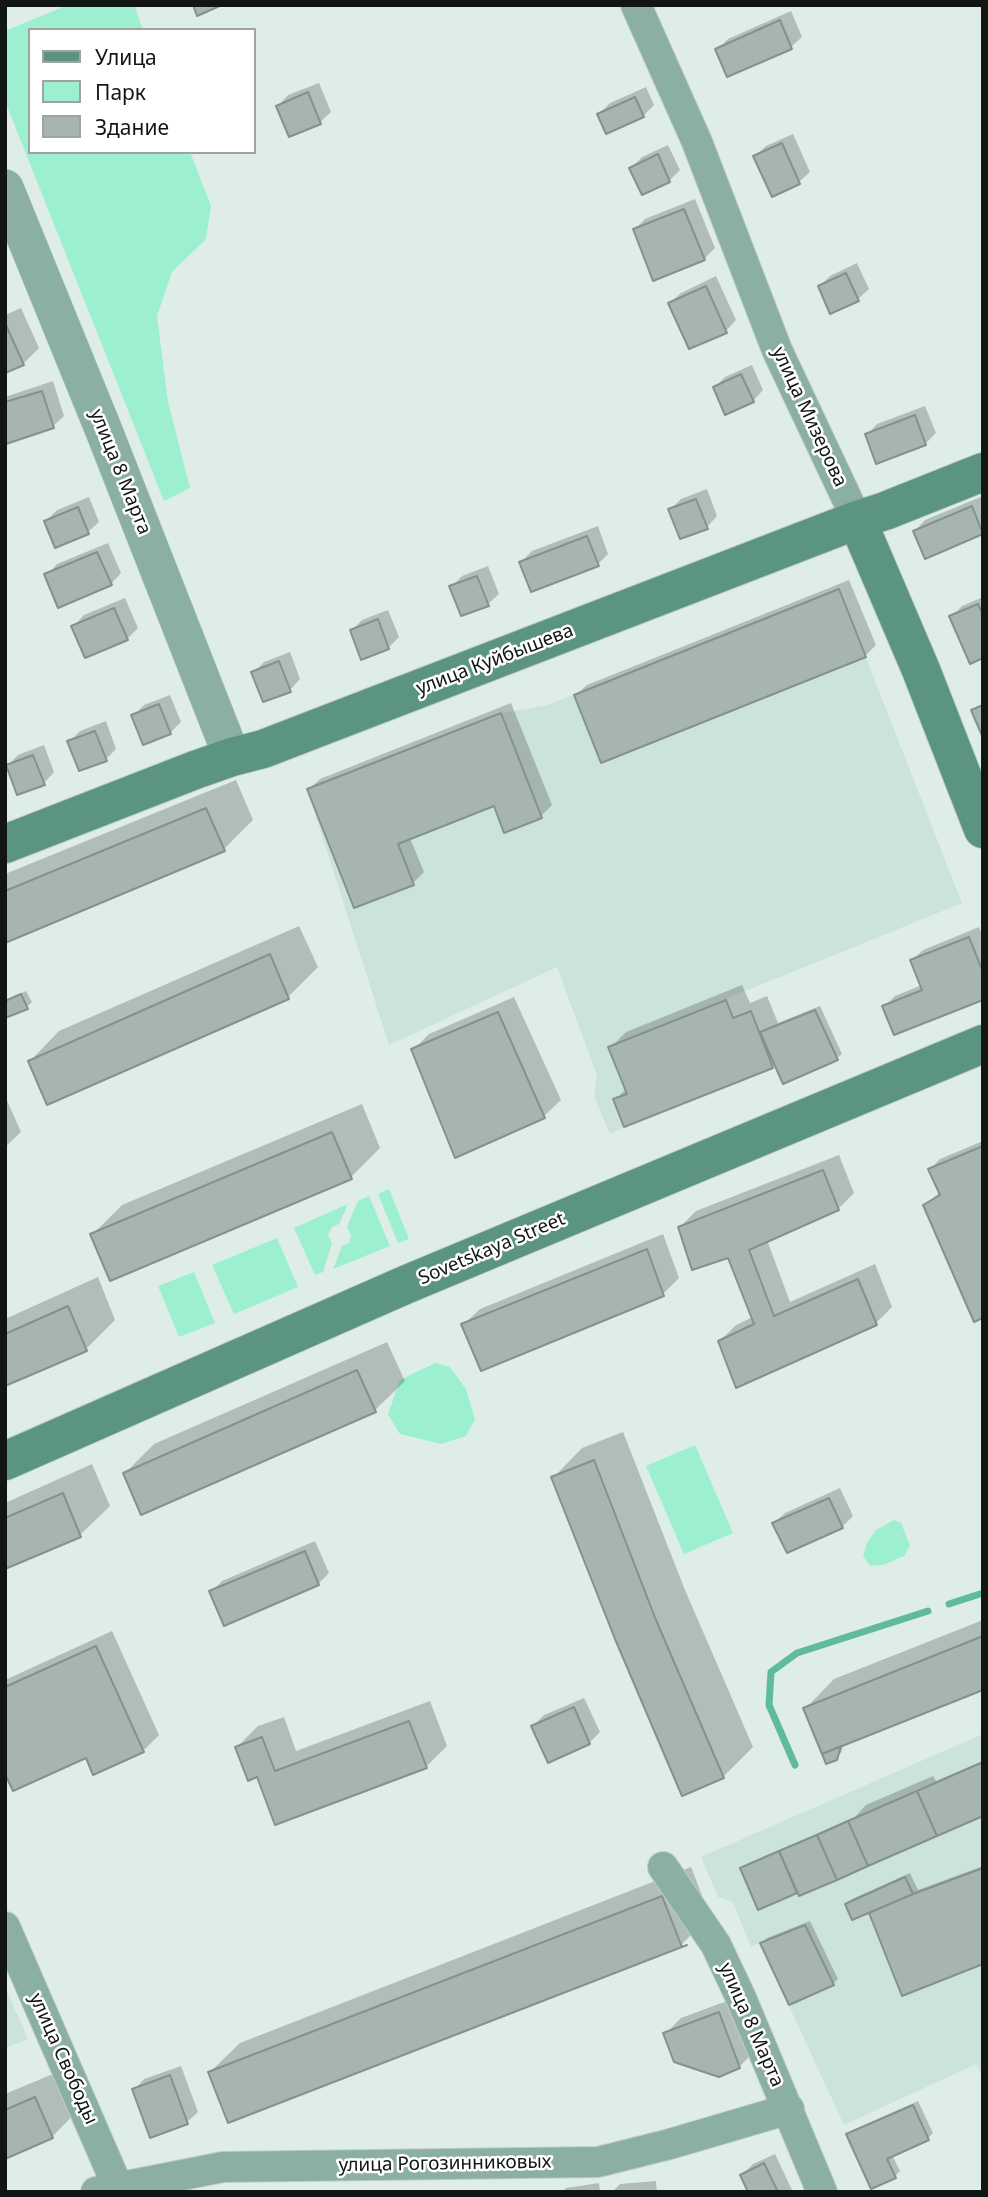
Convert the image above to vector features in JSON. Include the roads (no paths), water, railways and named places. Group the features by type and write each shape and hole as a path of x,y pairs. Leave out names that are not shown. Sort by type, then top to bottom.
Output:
{"main road":[{"name":"улица Куйбышева","path":"5,844 232,757 275,744 983,472"},
{"name":"улица Мизерова","path":"857,520 921,670 983,829"},
{"name":"Sovetskaya Street","path":"5,1461 393,1291 983,1044"}],"street":[{"name":"улица Мизерова","path":"636,5 697,142 777,350 857,520"},
{"name":"улица 8 Марта","path":"5,188 232,757"},
{"name":"улица 8 Марта","path":"663,1867 716,1945 789,2109 822,2192"},
{"name":"улица Свободы","path":"5,1927 112,2190"},
{"name":"улица Рогозинниковых","path":"112,2190 223,2167 598,2162 789,2109"}],"waterway":[{"path":"949,1604 983,1593"},
{"path":"795,1765 769,1705 771,1672 797,1653 928,1611"}]}
